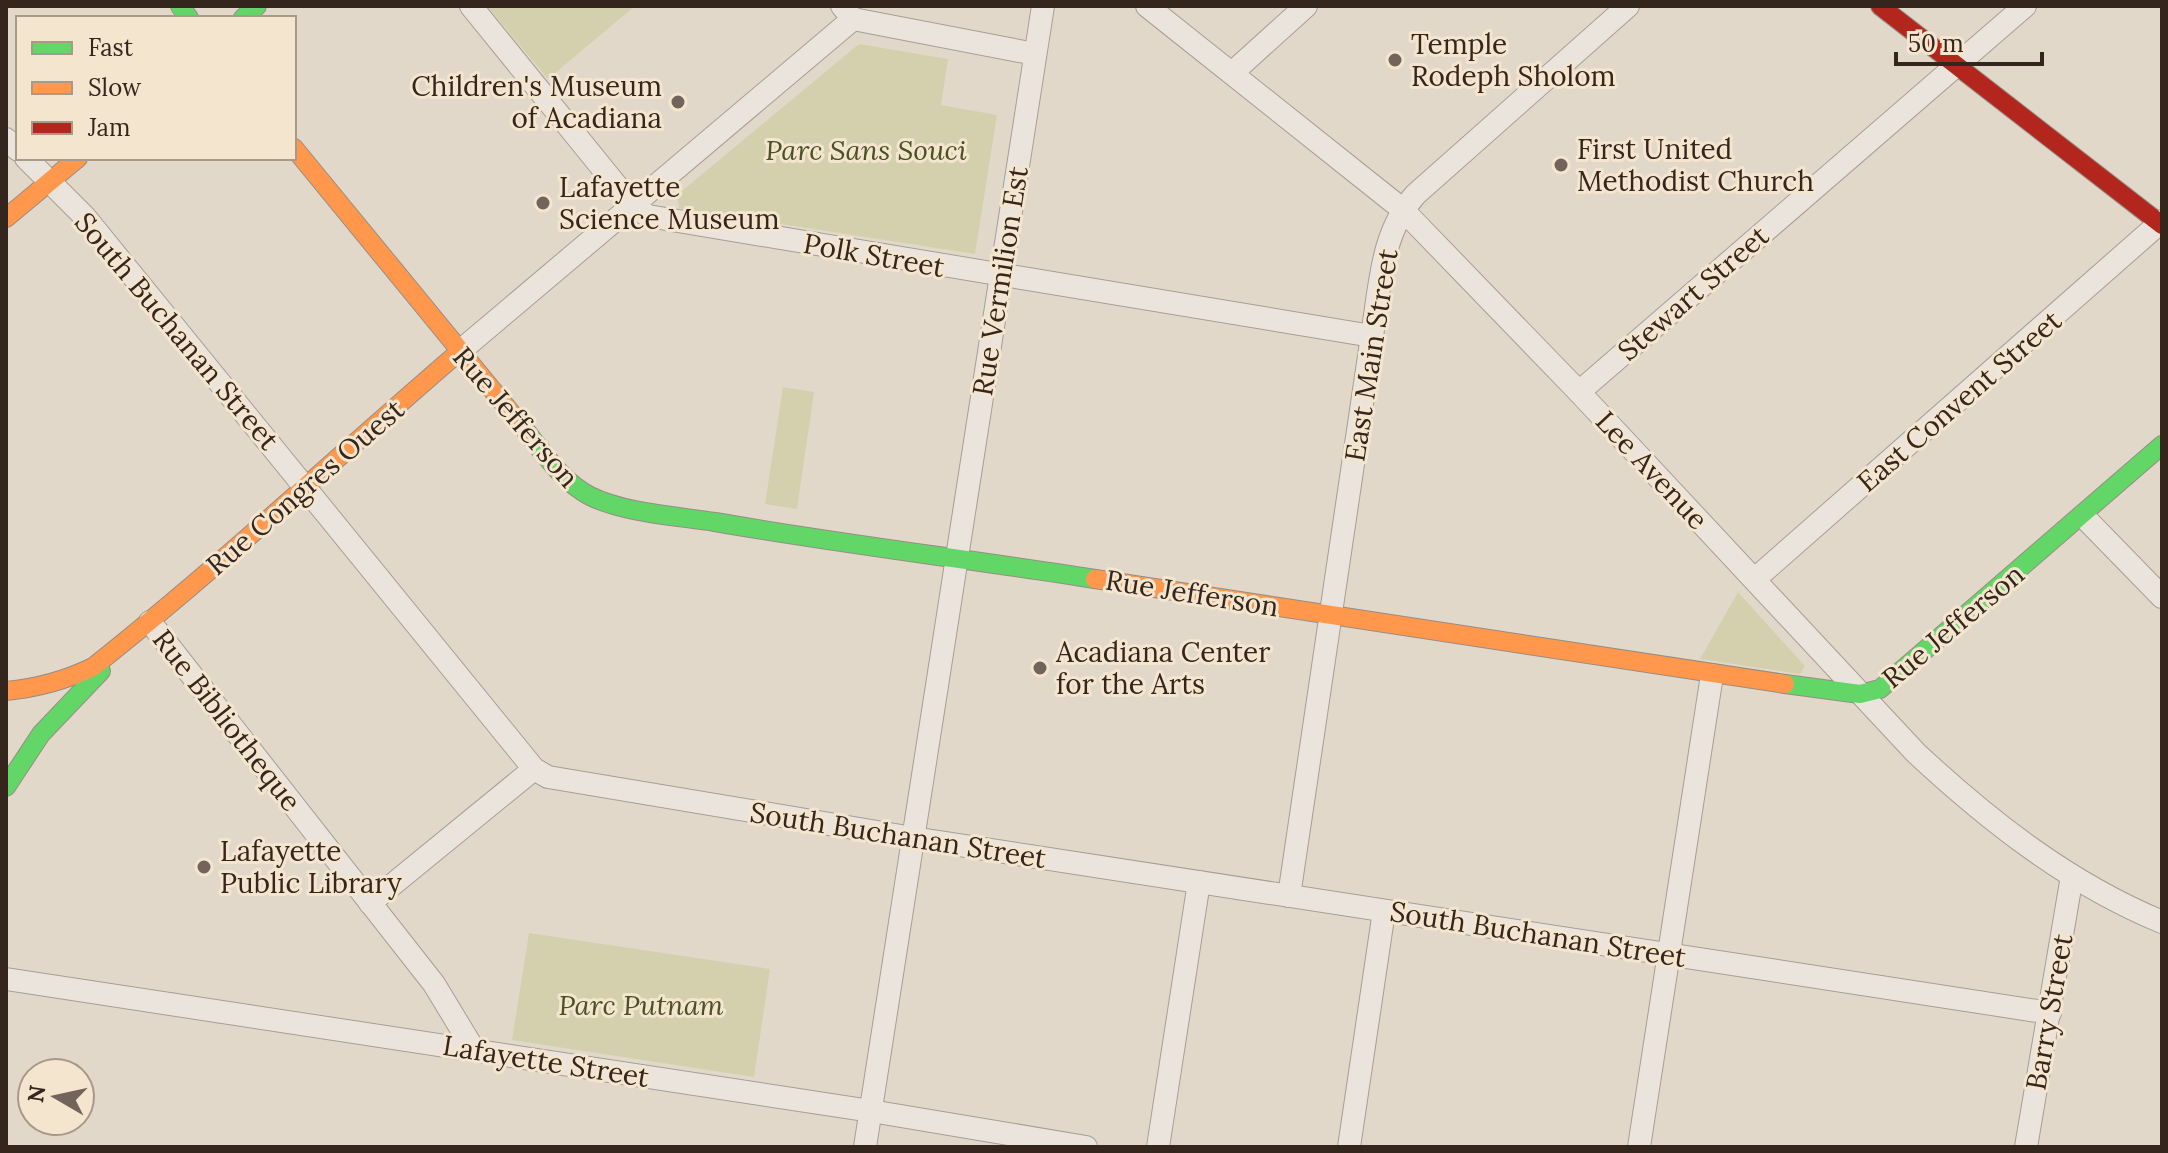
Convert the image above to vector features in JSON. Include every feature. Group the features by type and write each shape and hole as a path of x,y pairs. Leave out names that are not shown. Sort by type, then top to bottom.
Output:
{"street":[{"name":"Polk Street","path":"471,6 633,206 648,216 1372,336"},
{"name":"Rue Vermilion Est","path":"865,1147 1043,6"},
{"name":"Lee Avenue","path":"1147,6 1402,209 1579,392 1916,753 1959,793 2005,831 2072,876 2162,922"},
{"path":"1232,73 1306,6"},
{"name":"East Main Street","path":"1289,896 1387,246 1402,209 1628,6"},
{"path":"1880,6 2161,223"},
{"name":"Stewart Street","path":"1579,392 2025,6"},
{"path":"459,352 633,206 848,13 1035,54"},
{"name":"Rue Jefferson","path":"296,150 568,482 598,501 833,543 957,557 1712,675 1860,694 1880,689 1891,682 2162,445"},
{"name":"South Buchanan Street","path":"28,160 85,217 534,769 548,777 913,838 2050,1013"},
{"path":"6,218 76,160"},
{"name":"East Convent Street","path":"1755,579 2161,223"},
{"name":"Rue Congres Ouest","path":"150,622 459,352"},
{"path":"2083,516 2162,597"},
{"path":"6,691 39,688 68,679 93,667 150,622"},
{"path":"6,787 51,722 150,622"},
{"name":"Rue Bibliotheque","path":"150,622 434,984 474,1050"},
{"path":"1639,1147 1712,675"},
{"path":"370,903 534,769"},
{"name":"Barry Street","path":"2026,1147 2072,876"},
{"path":"1158,1147 1199,882"},
{"path":"1349,1147 1384,911"},
{"name":"Lafayette Street","path":"6,979 871,1111 1086,1147"}],"green space":[{"path":"487,6 635,6 548,79"},
{"name":"Parc Sans Souci","path":"859,44 948,59 941,105 997,115 975,254 679,208 677,195"},
{"path":"783,387 814,392 797,509 765,504"},
{"path":"1738,592 1805,666 1800,674 1700,659"},
{"name":"Parc Putnam","path":"529,933 770,969 754,1077 512,1040"}],"traffic: fast":[{"path":"180,6 188,16"},
{"path":"245,16 257,6"},
{"path":"526,431 571,483 590,496 619,506 1095,579"},
{"path":"1785,684 1860,694 1880,689 2162,445"},
{"path":"6,787 41,734 101,671"}],"traffic: slow":[{"path":"296,150 526,431"},
{"path":"6,218 76,160"},
{"path":"6,691 51,683 93,667 232,551 459,352"},
{"path":"1095,579 1785,684"}],"traffic: jam":[{"path":"1880,6 2162,225"}],"place":[{"name":"Temple Rodeph Sholom","path":"1395,60"},
{"name":"Children's Museum of Acadiana","path":"678,102"},
{"name":"First United Methodist Church","path":"1561,165"},
{"name":"Lafayette Science Museum","path":"543,203"},
{"name":"Acadiana Center for the Arts","path":"1040,668"},
{"name":"Lafayette Public Library","path":"204,867"}]}
